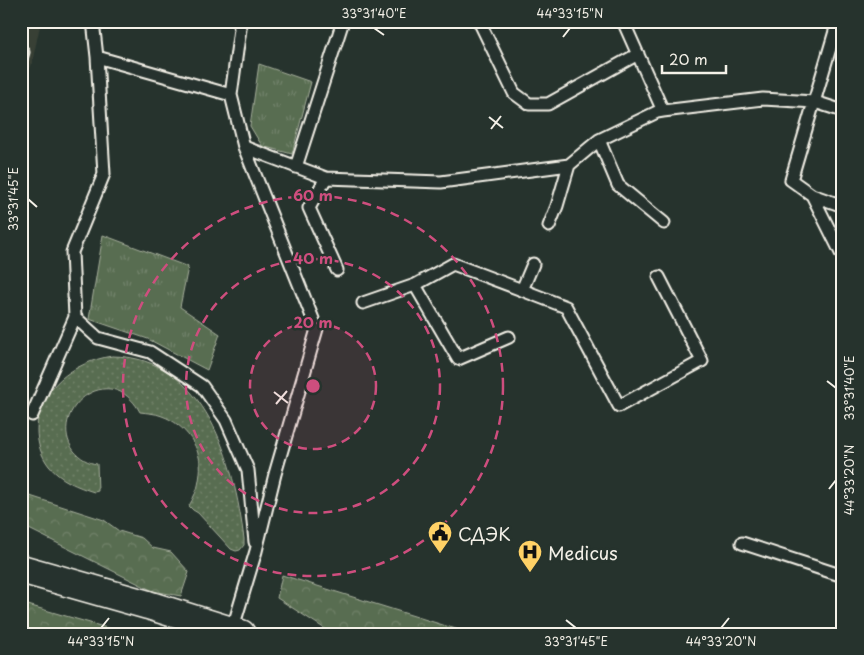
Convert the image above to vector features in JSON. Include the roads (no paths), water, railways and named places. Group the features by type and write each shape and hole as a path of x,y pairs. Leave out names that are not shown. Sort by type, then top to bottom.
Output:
{"main road":[{"path":"21,569 236,632"}],"lane":[{"path":"32,415 75,317 72,252 104,174 93,21"},
{"path":"236,632 275,474 317,329 244,147 231,95 240,29 238,21"},
{"path":"296,167 342,21"},
{"path":"478,21 514,93 529,104 548,104 638,54"},
{"path":"623,21 663,111"},
{"path":"838,21 791,180 812,195 843,206"},
{"path":"21,52 23,52 21,60"},
{"path":"97,57 231,95"},
{"path":"244,147 326,178 441,182 569,165 599,140 657,112 763,99 815,102 843,111"},
{"path":"599,140 618,185 664,223"},
{"path":"550,226 569,165"},
{"path":"326,178 309,208 337,270"},
{"path":"812,195 843,257"},
{"path":"363,303 416,285 453,264 566,307 619,406 702,360 659,277"},
{"path":"522,290 533,264"},
{"path":"416,285 458,359 509,337"},
{"path":"75,317 98,338 150,352 202,386 226,420 248,470 256,552"},
{"path":"742,543 843,576"}],"place":[{"name":"СДЭК","path":"440,554"},
{"name":"Medicus","path":"530,573"}]}
